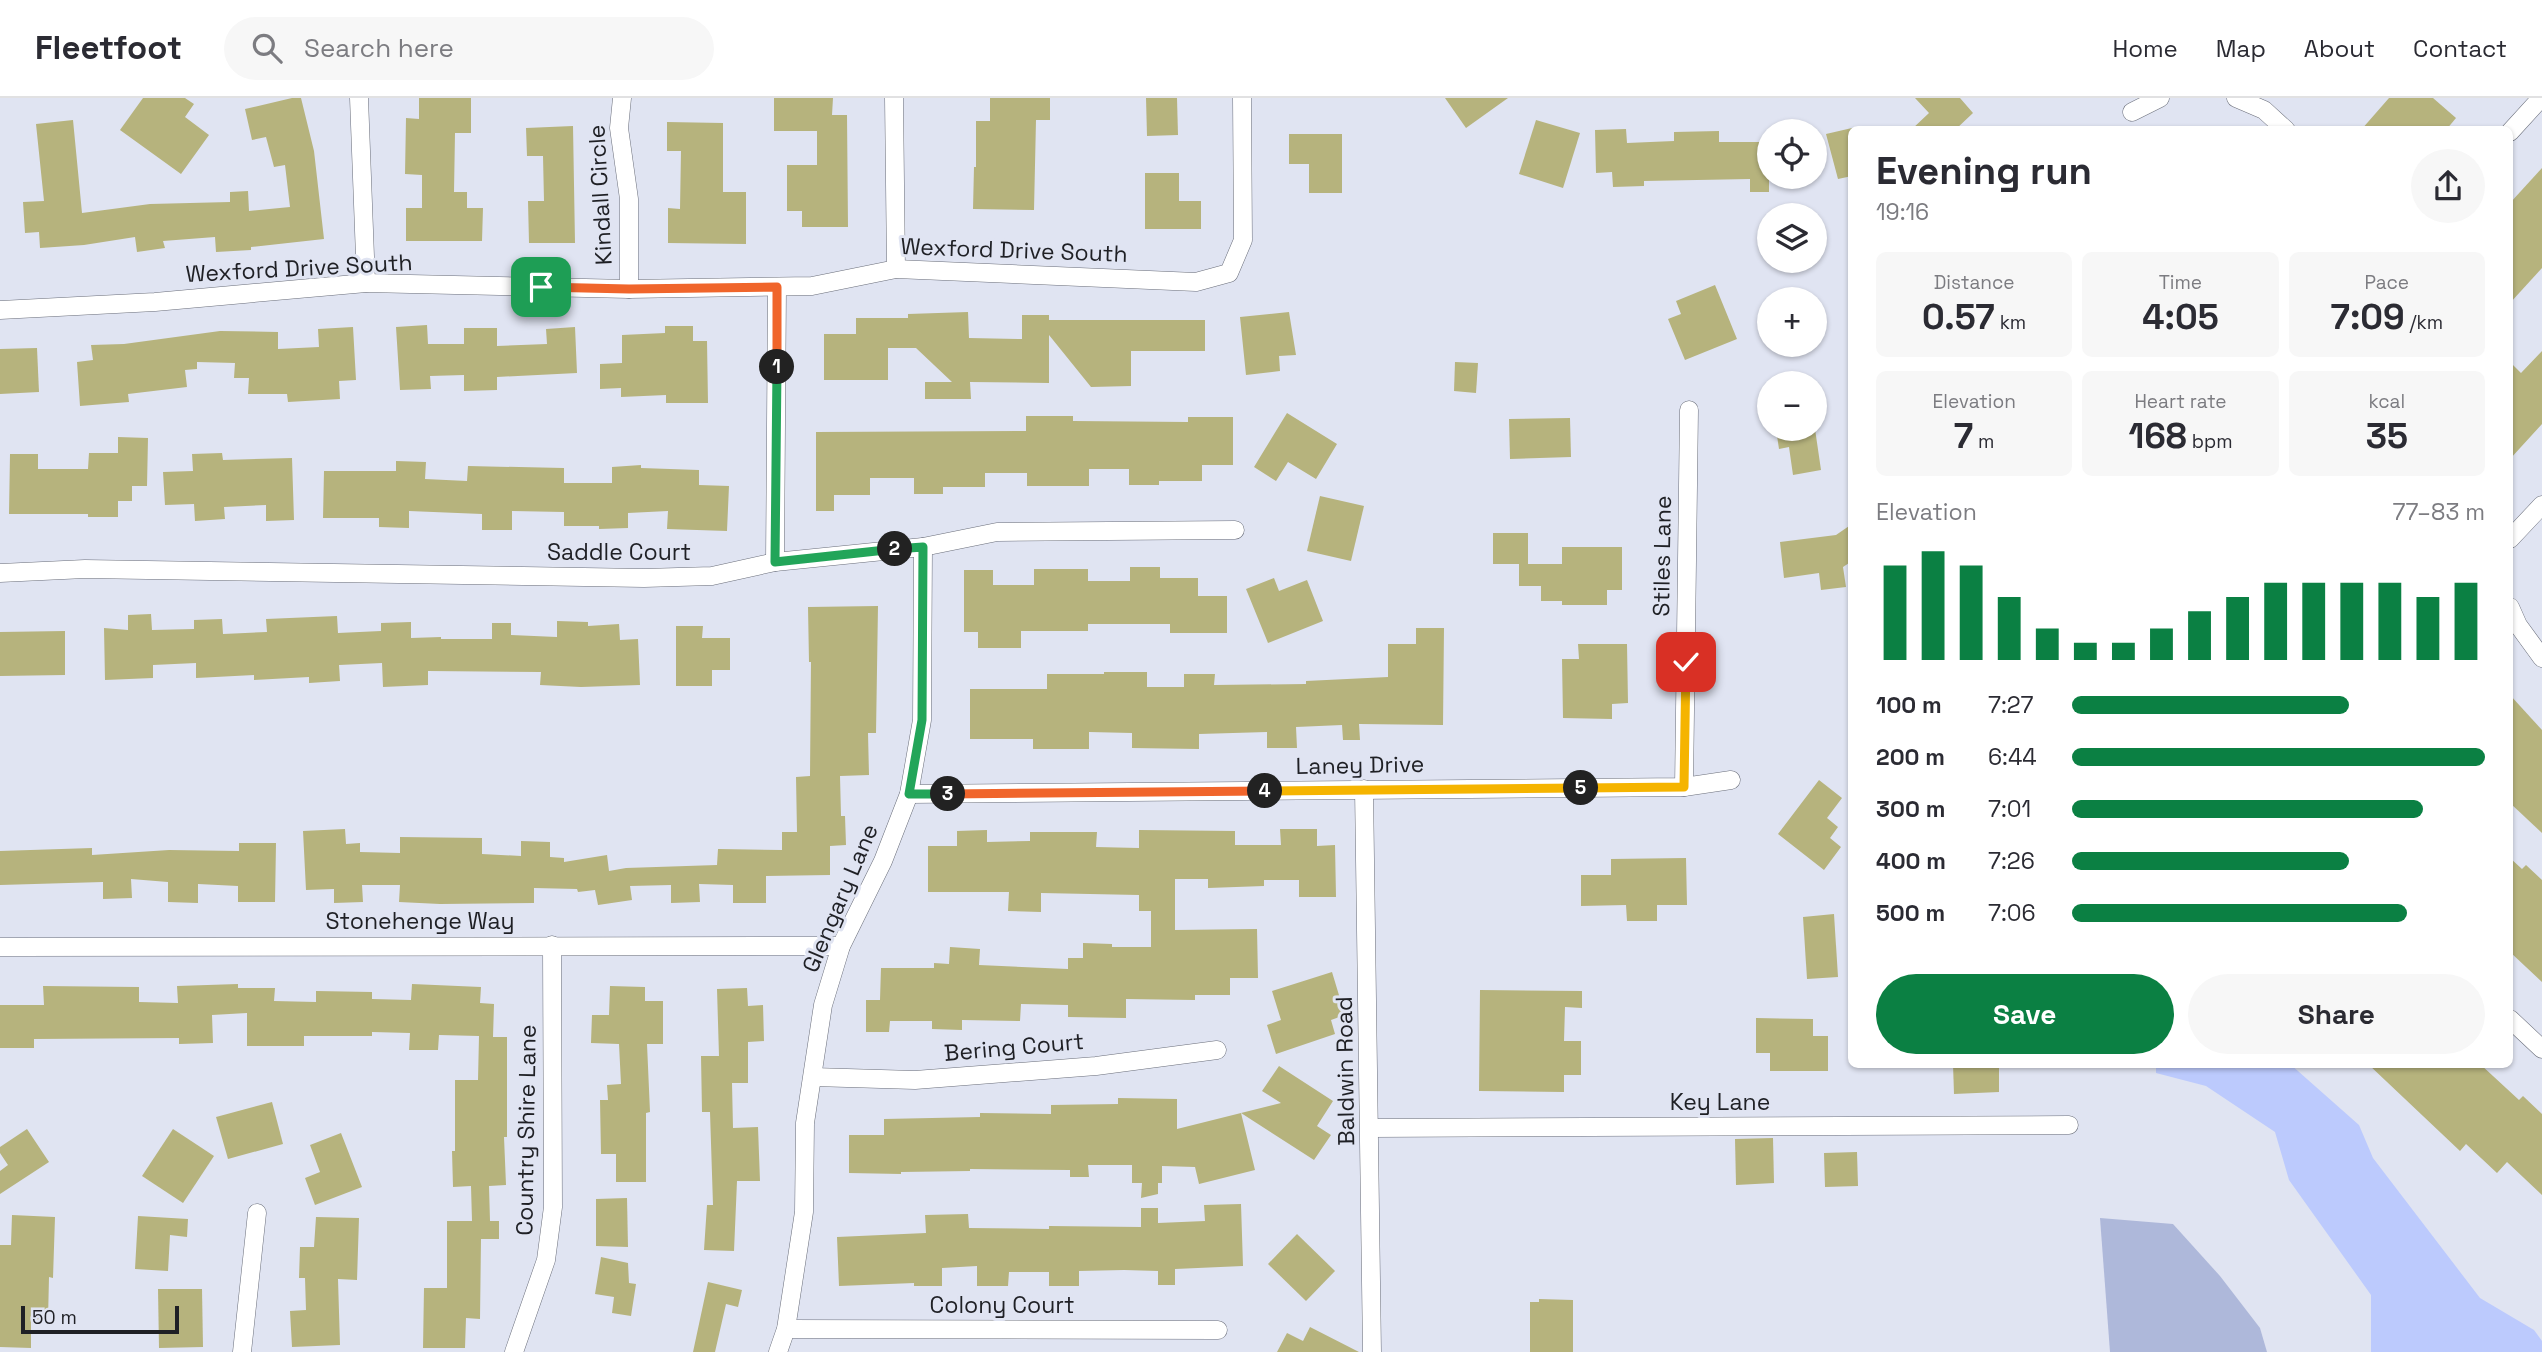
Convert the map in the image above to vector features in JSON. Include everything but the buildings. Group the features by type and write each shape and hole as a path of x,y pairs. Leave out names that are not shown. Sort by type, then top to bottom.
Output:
{"street":[{"path":"359,98 366,283"},
{"name":"Kindall Circle","path":"622,98 619,128 629,199 629,289"},
{"path":"894,98 896,269"},
{"name":"Wexford Drive South","path":"0,310 155,302 366,283 629,289 777,287 812,285 896,269 1196,282 1229,272 1242,240 1242,98"},
{"path":"2132,112 2160,98"},
{"path":"2236,98 2264,110 2282,126"},
{"path":"2513,129 2541,98"},
{"path":"775,562 777,287"},
{"name":"Stiles Lane","path":"1684,787 1689,410"},
{"path":"2513,536 2542,505"},
{"name":"Saddle Court","path":"0,573 85,569 645,578 712,576 775,562 923,547 997,532 1235,530"},
{"name":"Glengary Lane","path":"778,1352 786,1329 804,1212 805,1123 823,1005 841,946 883,860 909,794 922,720 923,547"},
{"path":"2513,614 2542,658"},
{"name":"Laney Drive","path":"909,794 1684,787 1731,780"},
{"name":"Baldwin Road","path":"1364,789 1372,1352"},
{"name":"Country Shire Lane","path":"514,1352 546,1260 553,1208 552,945"},
{"name":"Stonehenge Way","path":"0,947 841,946"},
{"path":"2513,1022 2542,1049"},
{"name":"Bering Court","path":"813,1077 915,1080 1096,1066 1217,1051"},
{"name":"Key Lane","path":"1370,1128 2069,1125"},
{"path":"242,1352 257,1213"},
{"name":"Colony Court","path":"786,1329 1218,1330"}],"shaded area":[{"path":"2156,1068 2295,1068 2359,1125 2373,1158 2480,1298 2534,1330 2542,1341 2542,1352 2371,1352 2371,1295 2289,1180 2275,1132 2206,1086 2156,1073"},
{"path":"2100,1218 2173,1224 2220,1276 2260,1328 2267,1352 2110,1352"}],"route":[{"path":"541,287 777,287 775,562 923,547 922,720 909,794 1684,787 1686,662"}]}
